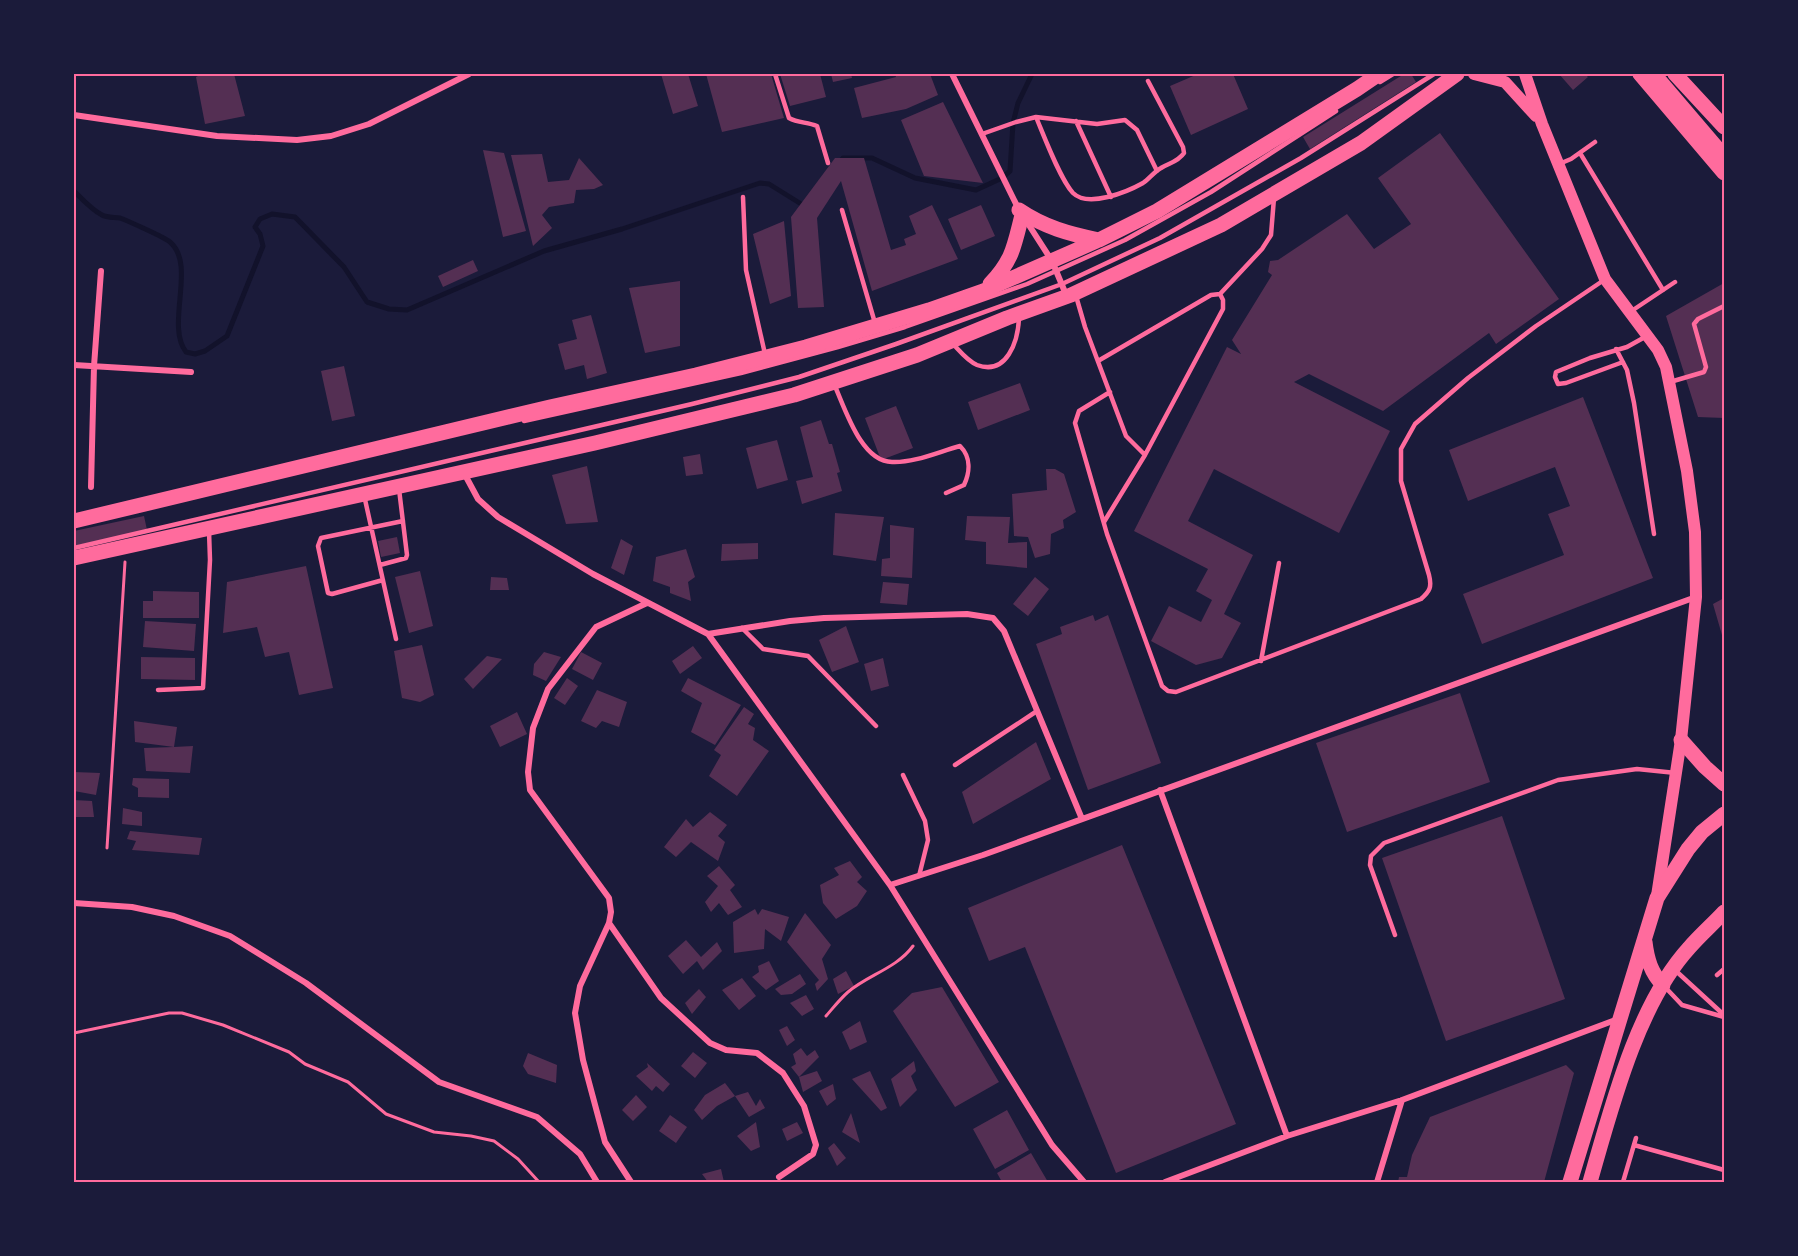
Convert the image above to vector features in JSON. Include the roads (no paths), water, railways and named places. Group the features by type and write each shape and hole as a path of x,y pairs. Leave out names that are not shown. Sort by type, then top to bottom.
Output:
{"main road":[{"path":"74,558 595,443 794,395 917,355 1019,314 1221,225 1361,143 1457,74"},
{"path":"1474,74 1505,82 1518,93 1542,124"},
{"path":"1525,74 1542,124 1605,279 1662,358 1670,382 1694,522 1696,597 1681,740 1657,898 1570,1182"},
{"path":"1640,74 1725,173"},
{"path":"1654,74 1725,156"},
{"path":"1675,74 1725,127"},
{"path":"74,521 766,357 876,326 983,291 1054,266 1157,211 1377,79"},
{"path":"983,291 1001,272 1011,257 1020,212 1036,222 1063,232 1099,240"},
{"path":"1681,740 1705,767 1725,784"},
{"path":"1657,898 1688,849 1702,832 1725,814"},
{"path":"1590,1182 1619,1086 1644,1019 1688,948 1725,912"},
{"path":"1644,939 1648,963 1657,980 1663,985"}],"street":[{"path":"74,115 217,136 297,140 331,136 369,124 465,74"},
{"path":"952,74 1020,212 1068,291"},
{"path":"91,487 94,366 101,271"},
{"path":"74,365 190,372"},
{"path":"464,472 478,499 498,517 593,574 708,634 890,885 1052,1145 1084,1182"},
{"path":"890,885 1082,819 1696,597"},
{"path":"631,1182 605,1142 583,1060 575,1012 580,986 609,923 611,912 609,898 530,790 528,772 534,728 548,689 596,627 647,603"},
{"path":"708,634 824,618 967,614 993,618 1004,631 1082,819"},
{"path":"1160,790 1287,1136"},
{"path":"74,903 132,907 174,916 230,936 306,983 439,1082 537,1118 580,1154 597,1182"},
{"path":"609,923 662,998 710,1043 726,1050 757,1053 783,1073 804,1106 816,1145 813,1154 779,1177"},
{"path":"1166,1182 1287,1136 1402,1100 1621,1018"},
{"path":"1377,1182 1402,1100"}],"lane":[{"path":"775,74 789,118 796,122 807,122 817,126 828,163"},
{"path":"1377,79 1393,74"},
{"path":"74,548 799,377 1068,291 1316,149 1434,74"},
{"path":"1036,117 1057,166 1073,194 1084,198 1111,197 1145,182 1157,171 1180,159 1184,153 1148,81"},
{"path":"516,423 741,373 838,347 968,306 1054,266 1125,240 1210,192 1338,109"},
{"path":"982,134 1036,117 1097,124 1125,120 1137,130 1157,171"},
{"path":"1077,121 1111,197"},
{"path":"1559,164 1595,142"},
{"path":"1580,153 1663,290"},
{"path":"1098,361 1211,295 1220,294 1262,249 1271,235 1274,194"},
{"path":"744,197 747,270 766,357"},
{"path":"842,210 876,326"},
{"path":"1110,392 1079,411 1075,423 1104,523 1162,686 1167,692 1176,692 1420,599 1429,592 1432,585 1401,481 1401,449 1415,424 1468,378 1536,326 1605,279"},
{"path":"1630,312 1675,282"},
{"path":"1068,291 1098,361 1126,436 1145,455"},
{"path":"1104,523 1145,455 1223,309 1220,294"},
{"path":"1670,382 1704,372 1706,368 1694,324 1698,319 1725,306"},
{"path":"950,341 976,365 996,366 1003,362 1012,351 1019,330 1019,314"},
{"path":"1623,362 1566,383 1558,384 1555,377 1556,372 1627,347 1648,336"},
{"path":"1616,349 1627,370 1636,412 1654,534"},
{"path":"833,382 860,439 870,454 877,459 891,462 905,461 960,446 966,453 969,474 964,485 946,493"},
{"path":"74,527 306,472"},
{"path":"380,565 405,558 407,552 399,486"},
{"path":"363,494 396,639"},
{"path":"383,580 332,594 328,593 318,546 319,540 403,521"},
{"path":"158,690 203,688 210,560 209,528"},
{"path":"1261,661 1279,563"},
{"path":"742,628 763,649 808,656 876,726"},
{"path":"955,765 1037,711"},
{"path":"1395,935 1370,865 1371,856 1384,843 1558,780 1637,769 1676,773"},
{"path":"903,775 925,821 928,840 919,876"},
{"path":"1673,969 1725,1016"},
{"path":"1717,975 1725,969"},
{"path":"1663,985 1682,1005 1725,1016"},
{"path":"1623,1182 1636,1138"},
{"path":"1634,1145 1725,1170"}],"waterway":[{"path":"838,164 843,158 872,158 915,178 976,190 1002,178 1010,171 1013,123 1018,103 1032,74"},
{"path":"74,191 102,215 120,218 154,233 170,242 178,252 181,265 178,327 180,340 186,352 195,354 205,351 227,336 263,246 260,234 255,227 260,219 272,214 295,217 344,267 367,302 389,309 407,310 544,251 622,229 760,183 769,184 806,207"}]}
